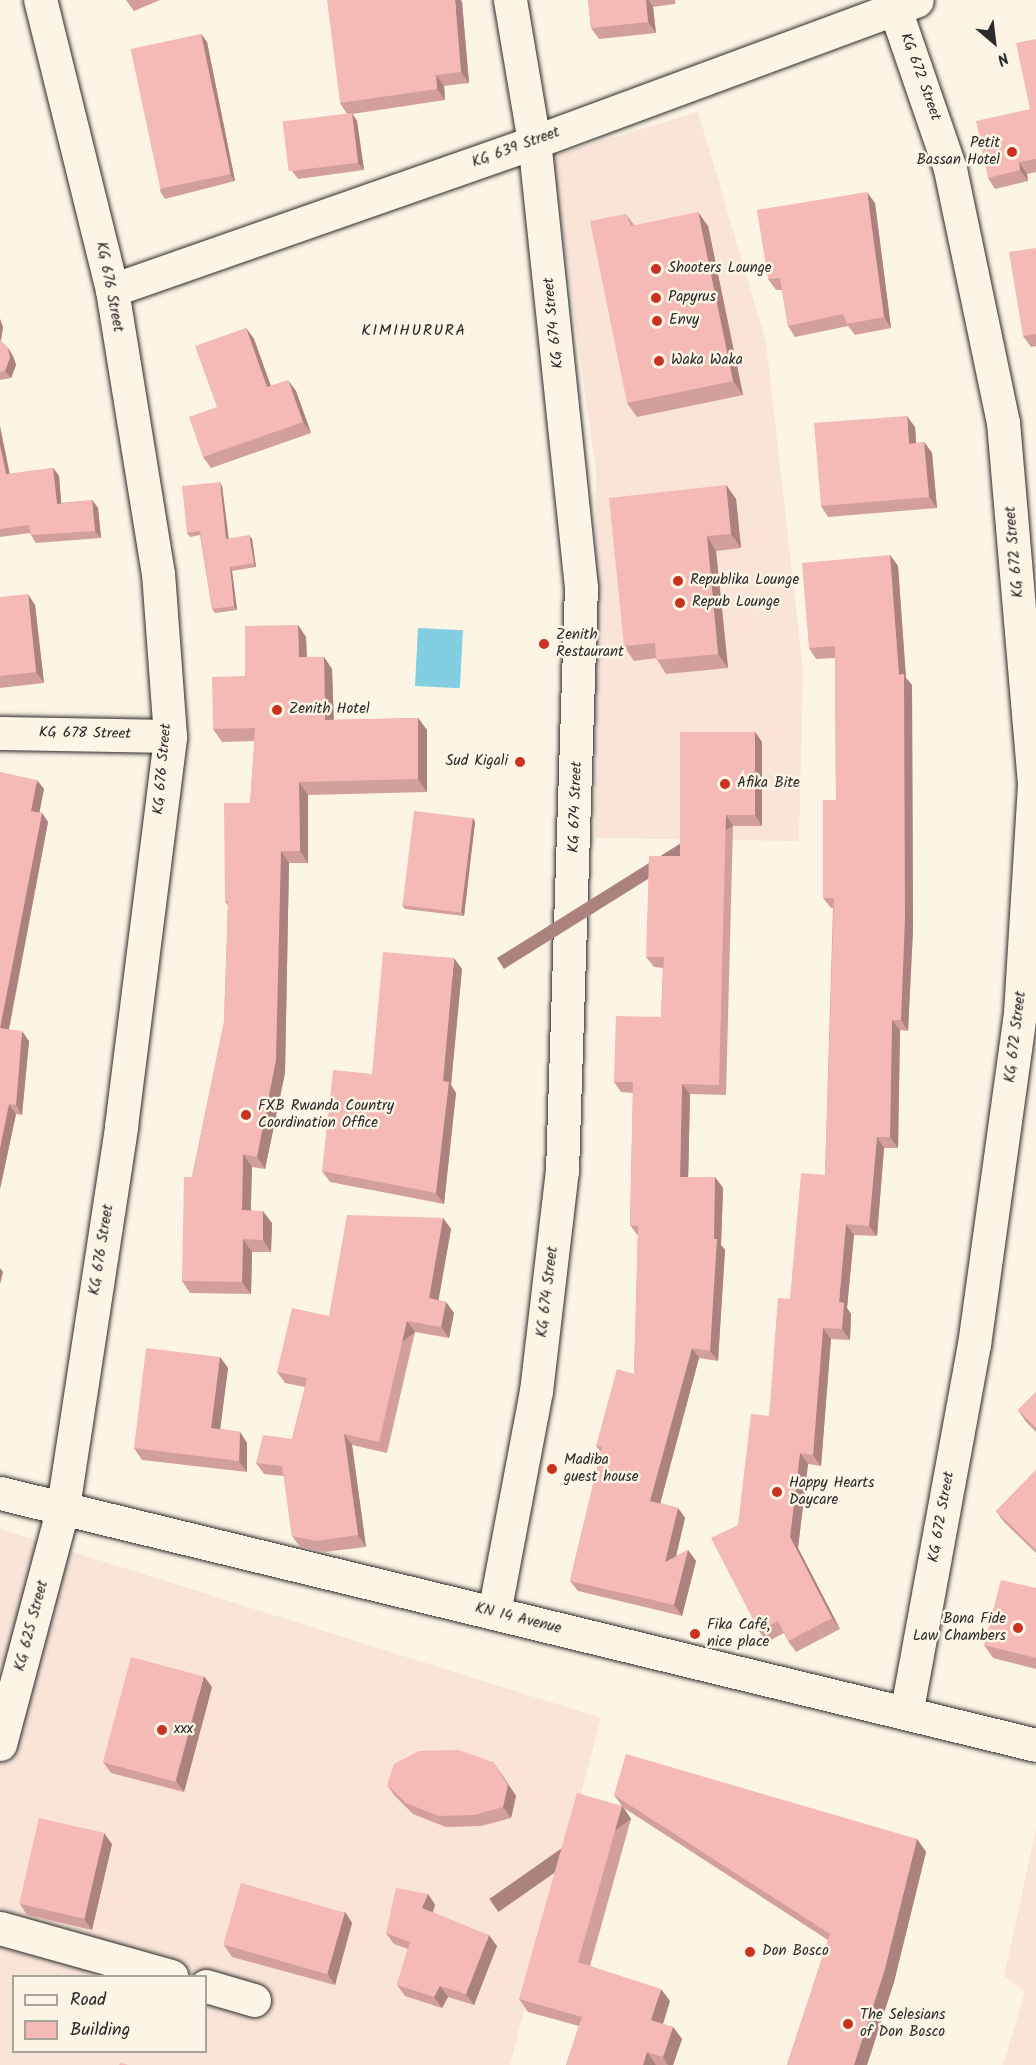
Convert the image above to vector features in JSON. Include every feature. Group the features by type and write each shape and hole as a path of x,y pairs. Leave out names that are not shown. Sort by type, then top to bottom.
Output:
{"street":[{"name":"KG 676 Street","path":"40,0 112,290 158,574 170,736 121,1126 63,1507"},
{"name":"KG 674 Street","path":"494,1613 536,1391 562,1171 581,587 534,142 510,0"},
{"name":"KG 639 Street","path":"112,290 534,142 906,4"},
{"name":"KG 672 Street","path":"906,4 950,169 1003,422 1034,784 1020,1013 974,1344 906,1713"},
{"name":"KG 678 Street","path":"0,733 170,736"},
{"name":"KN 14 Avenue","path":"0,1493 1036,1745"},
{"name":"KG 625 Street","path":"0,1744 63,1507"},
{"path":"0,1928 164,1975"},
{"path":"207,1986 254,2000"}],"shaded area":[{"path":"698,112 766,342 803,670 799,841 595,838 596,471 552,156"},
{"path":"0,1529 601,1718 510,2065 0,2065"},
{"path":"1036,1829 1036,2065 1003,2065 1025,1992 1004,1976"}],"water":[{"path":"418,628 463,630 460,688 415,686"}],"building":[{"path":"327,0 455,0 461,72 436,75 437,89 340,103"},
{"path":"588,0 646,0 648,22 591,28"},
{"path":"201,34 231,174 160,189 131,49"},
{"path":"1036,39 1036,159 1019,162 1020,170 988,178 976,121 1030,109 1016,43"},
{"path":"352,113 358,163 289,171 283,122"},
{"path":"867,192 884,317 847,324 843,314 788,326 780,278 768,279 757,210"},
{"path":"698,212 733,381 627,403 590,221 626,214 631,226"},
{"path":"1036,248 1036,334 1023,336 1009,252"},
{"path":"246,328 267,387 288,380 303,422 203,457 189,417 217,407 195,346"},
{"path":"0,340 8,348 10,358 5,371 0,372"},
{"path":"907,416 909,444 924,442 929,497 821,506 814,423"},
{"path":"0,445 6,474 53,468 57,504 92,500 95,531 31,535 29,525 0,529"},
{"path":"220,482 226,539 249,535 254,563 230,567 234,606 212,609 200,531 187,533 182,486"},
{"path":"726,485 731,534 707,536 718,654 656,660 655,643 624,646 609,498"},
{"path":"890,555 899,675 904,674 905,919 901,1020 892,1020 890,1137 877,1137 869,1226 846,1224 839,1302 844,1303 842,1329 823,1328 813,1455 800,1453 790,1537 832,1618 788,1641 778,1621 759,1631 711,1538 738,1525 751,1414 769,1416 778,1298 790,1299 801,1173 825,1175 834,898 823,898 823,800 836,800 835,646 809,648 802,563"},
{"path":"28,594 36,672 0,676 0,597"},
{"path":"298,625 299,657 324,657 325,720 418,718 418,779 299,782 300,851 281,851 276,1060 257,1157 243,1154 242,1210 263,1211 263,1240 243,1239 242,1282 182,1281 184,1177 192,1177 224,1022 228,901 225,901 224,803 250,803 255,728 213,729 212,677 245,676 245,626"},
{"path":"680,732 755,732 755,815 726,815 719,1085 682,1084 680,1177 715,1177 714,1239 717,1239 710,1351 692,1348 650,1501 678,1508 665,1562 688,1550 674,1605 570,1581 602,1447 596,1446 617,1369 634,1374 638,1226 630,1225 633,1082 614,1082 616,1016 661,1017 664,957 646,957 649,856 680,856"},
{"path":"0,772 37,780 31,811 42,813 0,1028"},
{"path":"414,811 473,818 461,912 402,905"},
{"path":"383,952 454,958 443,1081 449,1082 436,1193 322,1171 333,1070 372,1074"},
{"path":"0,1028 22,1031 16,1105 9,1104 0,1148"},
{"path":"347,1215 443,1218 429,1298 446,1302 441,1327 407,1321 379,1442 344,1434 358,1535 316,1541 292,1536 282,1466 256,1463 263,1435 292,1439 307,1378 277,1372 292,1308 329,1316"},
{"path":"146,1348 220,1357 211,1428 240,1432 239,1461 134,1448"},
{"path":"1036,1392 1036,1428 1018,1410"},
{"path":"1036,1470 1036,1550 996,1511"},
{"name":"Bona Fide Law Chambers","path":"1001,1580 1036,1588 1036,1658 984,1645"},
{"name":"xxx","path":"131,1657 203,1676 175,1782 103,1762"},
{"path":"458,1750 493,1762 508,1785 503,1807 474,1815 438,1816 406,1803 387,1785 394,1764 419,1751"},
{"path":"626,1754 917,1839 885,1969 854,2065 787,2065 830,1934 614,1795"},
{"path":"577,1793 622,1806 578,1962 661,1989 651,2020 673,2027 663,2057 647,2052 643,2065 566,2065 582,2017 519,1999"},
{"path":"39,1818 104,1833 84,1919 19,1904"},
{"path":"241,1883 345,1913 327,1974 223,1945"},
{"path":"396,1888 428,1894 422,1908 489,1935 466,1994 440,1986 434,1997 397,1985 410,1942 386,1933"}],"place":[{"name":"Petit Bassan Hotel","path":"1012,152"},
{"name":"Shooters Lounge","path":"656,269"},
{"name":"Papyrus","path":"656,298"},
{"name":"Envy","path":"657,321"},
{"name":"Waka Waka","path":"659,361"},
{"name":"Republika Lounge","path":"678,581"},
{"name":"Repub Lounge","path":"680,603"},
{"name":"Zenith Restaurant","path":"544,644"},
{"name":"Zenith Hotel","path":"277,710"},
{"name":"Sud Kigali","path":"520,762"},
{"name":"Afika Bite","path":"725,784"},
{"name":"FXB Rwanda Country Coordination Office","path":"246,1115"},
{"name":"Madiba guest house","path":"552,1469"},
{"name":"Happy Hearts Daycare","path":"777,1492"},
{"name":"Bona Fide Law Chambers","path":"1018,1628"},
{"name":"Fika Café, nice place","path":"695,1634"},
{"name":"xxx","path":"162,1730"},
{"name":"Don Bosco","path":"750,1952"},
{"name":"The Selesians of Don Bosco","path":"848,2024"}],"district":[{"name":"KIMIHURURA","path":"414,331"}]}
